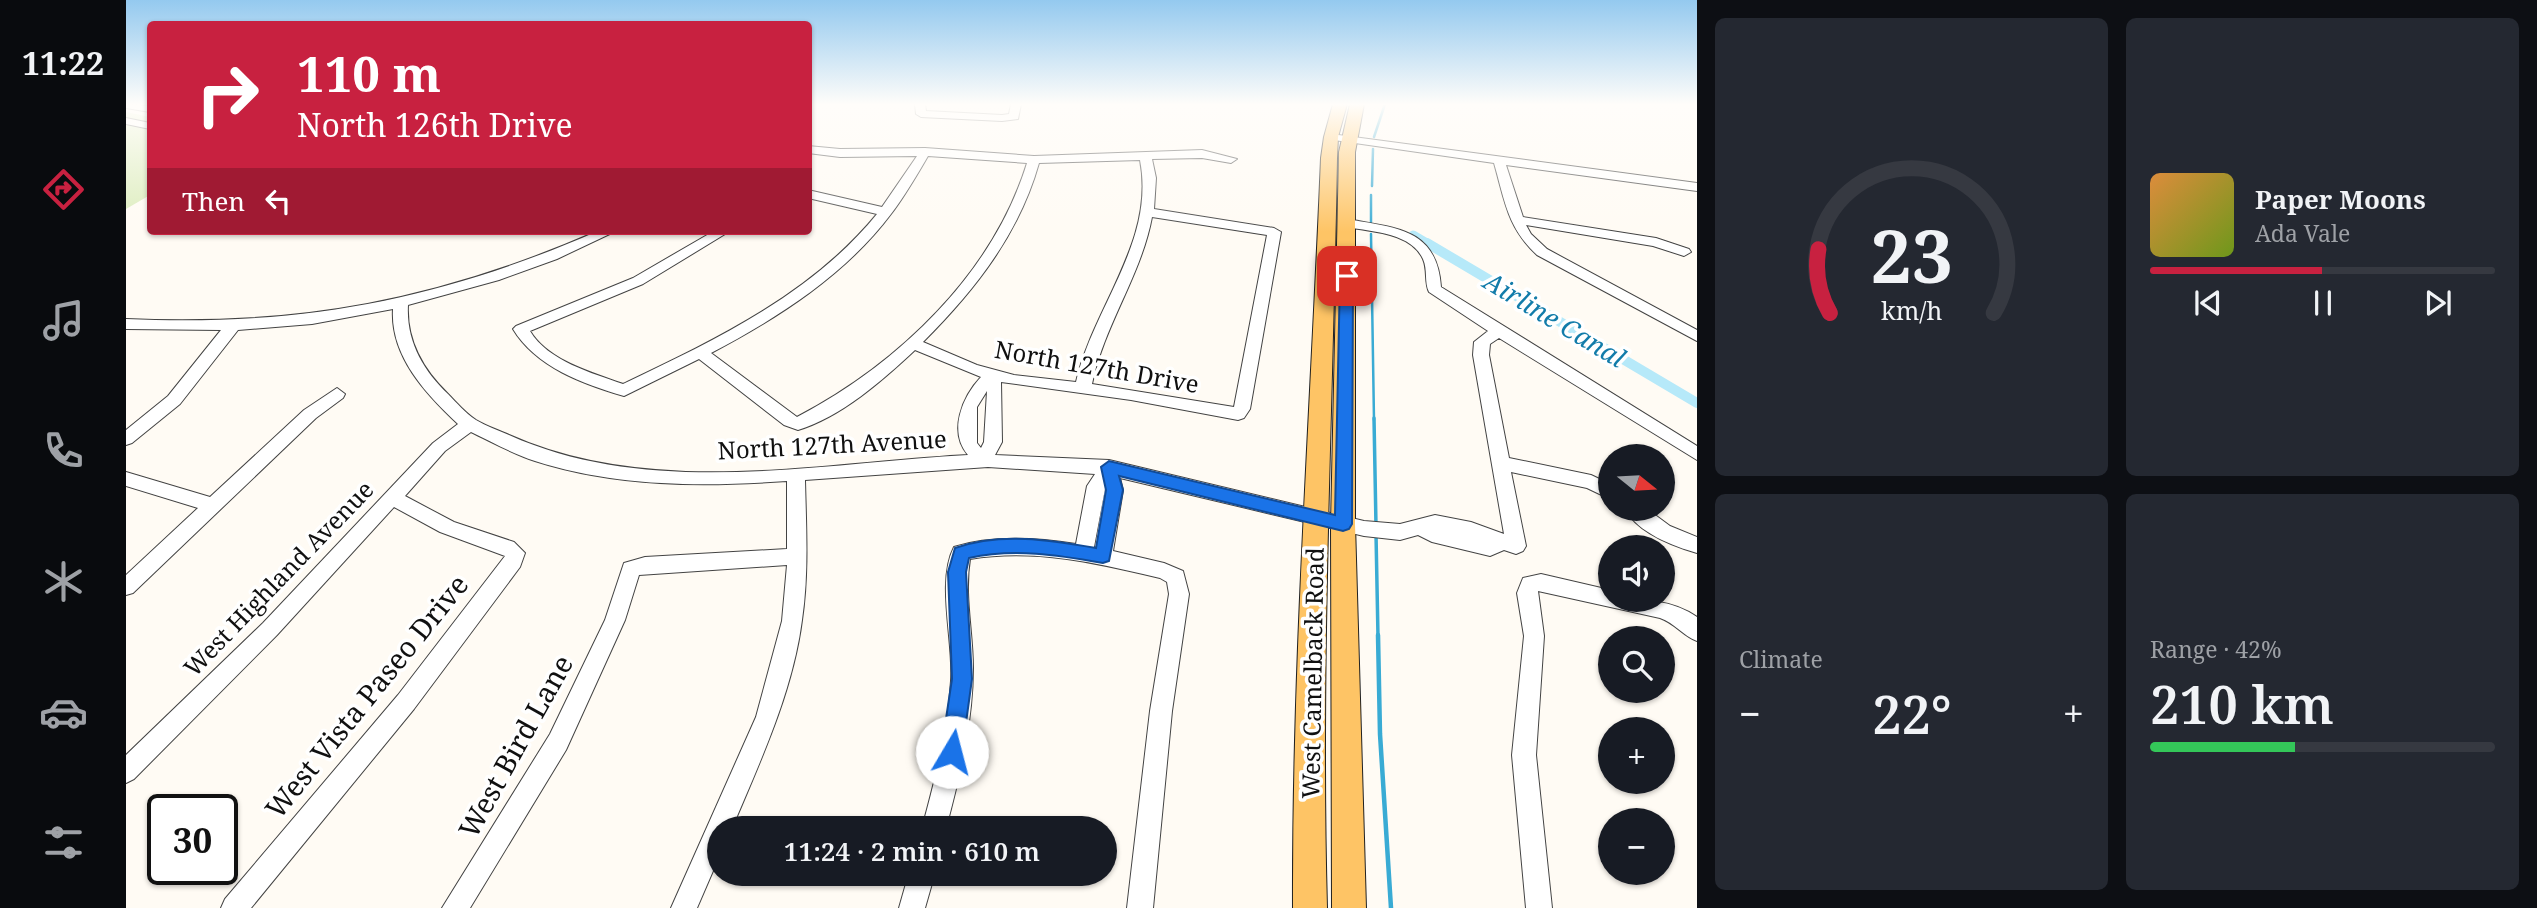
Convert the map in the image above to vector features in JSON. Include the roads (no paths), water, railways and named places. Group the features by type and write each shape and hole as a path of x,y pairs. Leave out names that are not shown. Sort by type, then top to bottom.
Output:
{"main road":[{"name":"West Camelback Road","path":"1339,146 1341,523 1349,908"},
{"name":"West Camelback Road","path":"1310,908 1310,725 1341,523 1354,224 1340,146"}],"street":[{"path":"1400,146 1697,187"},
{"path":"812,150 840,153 925,152 1034,160 1202,154 1231,159"},
{"path":"716,235 638,281 522,329 525,338 557,362 624,390 701,353 765,317 830,270 886,212 925,152"},
{"path":"1083,388 1093,349 1133,257 1147,212 1151,178 1145,156"},
{"path":"701,353 790,421 798,424 853,391 912,343 943,313 993,255 1022,202 1031,179 1034,160"},
{"path":"1499,160 1517,220 1525,236 1542,252 1697,336"},
{"path":"812,195 886,212"},
{"name":"North 127th Drive","path":"912,343 992,375 1238,414 1242,409 1274,232 1147,212"},
{"path":"1517,220 1656,242 1684,252"},
{"path":"1354,224 1401,234 1424,250 1431,261 1434,289 1497,332 1697,454"},
{"path":"126,324 233,326 401,304 522,267 599,235"},
{"name":"North 127th Avenue","path":"401,304 404,335 412,362 429,386 470,424 526,449 578,467 639,476 796,474 1028,461 1109,467 1341,523 1392,531 1405,531 1419,526 1432,534 1462,535 1490,548 1501,543 1516,546 1501,463"},
{"path":"126,439 174,400 233,326"},
{"path":"1497,332 1482,342 1481,355 1501,463 1598,486"},
{"path":"992,375 993,442 983,462 968,444 969,407 978,390 992,375"},
{"path":"126,587 310,414 337,394"},
{"path":"973,399 994,402"},
{"name":"West Highland Avenue","path":"126,771 270,629 439,447 470,424"},
{"path":"1094,554 1114,490 1109,467"},
{"path":"725,816 767,717 792,621 797,556 796,474"},
{"path":"126,479 215,506"},
{"name":"West Vista Paseo Drive","path":"234,908 406,702 513,561 515,553 507,547 447,527 391,497"},
{"path":"1649,522 1680,541 1697,545"},
{"path":"937,816 948,777 962,679 957,572 961,553 983,548 1044,546 1094,554 1164,571 1176,577 1179,594 1161,711 1140,908"},
{"name":"West Bird Lane","path":"455,908 558,742 615,620 631,569 645,565 797,556"},
{"path":"1539,908 1524,755 1534,636 1527,593 1530,584 1541,582 1598,596"},
{"path":"1662,612 1675,615 1695,628"},
{"path":"684,908 707,857"},
{"path":"912,908 918,886"}],"waterway":[{"path":"1372,186 1373,149"},
{"name":"Airline Canal","path":"1371,195 1371,222"},
{"path":"1371,234 1374,420"},
{"name":"Airline Canal","path":"1413,235 1430,245"},
{"name":"Airline Canal","path":"1427,243 1697,403"},
{"path":"1374,418 1376,526"},
{"path":"1376,534 1378,637"},
{"path":"1378,635 1380,734 1391,908"}]}
